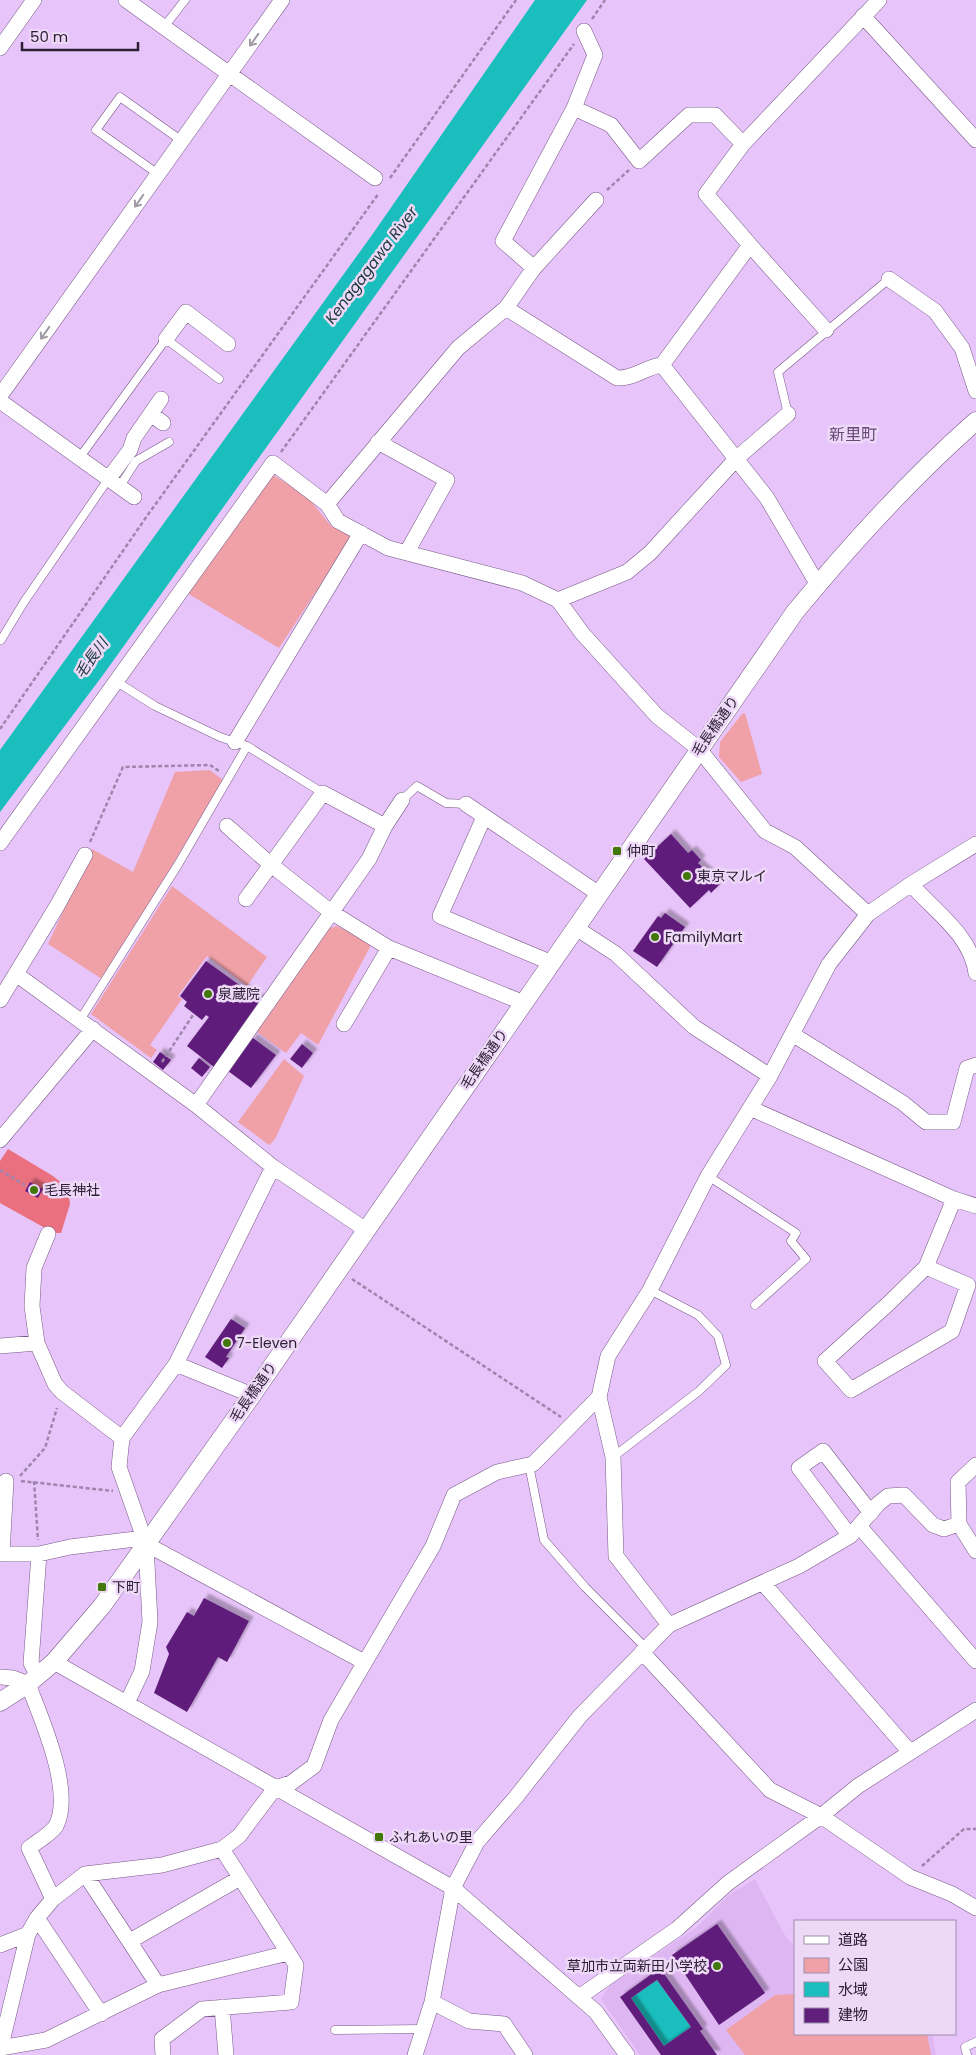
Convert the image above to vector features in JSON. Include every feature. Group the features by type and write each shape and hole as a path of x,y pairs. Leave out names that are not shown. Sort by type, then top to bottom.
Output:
{"street":[{"path":"0,48 34,0"},
{"path":"126,0 230,73 380,185"},
{"path":"0,396 282,0"},
{"path":"826,330 706,194 743,144 879,0"},
{"path":"863,16 976,140"},
{"path":"534,268 503,241 574,108 594,55 584,31"},
{"path":"574,108 611,125 640,161 689,115 715,115 743,144"},
{"path":"327,504 458,348 506,308 534,268 596,200"},
{"path":"506,308 617,378 628,379 650,366 662,365 750,245"},
{"path":"889,278 934,311 962,348 976,391"},
{"path":"166,339 186,312 228,344"},
{"path":"662,365 767,498 818,585"},
{"path":"114,482 134,438 157,418 162,399"},
{"path":"0,401 134,497"},
{"path":"558,600 626,572 650,553 737,458 788,414"},
{"name":"毛長橋通り","path":"0,1702 33,1680 54,1662 102,1606 145,1541 252,1395 771,646 818,585 893,501 975,425"},
{"path":"378,442 447,480 406,552"},
{"path":"0,843 273,463 327,504 338,521 388,548 522,583 558,600 582,633 657,716 699,749 765,831 795,847 868,914"},
{"path":"241,744 361,533"},
{"path":"246,899 323,793 385,826"},
{"path":"196,1105 369,859 385,826 402,800"},
{"path":"466,804 599,894"},
{"path":"484,817 440,916 552,963"},
{"path":"227,826 270,864 331,912 389,948 524,1003"},
{"path":"669,1625 616,1556 613,1457 599,1397 608,1356 650,1290 708,1176 770,1076 829,964 868,914 910,884 976,844"},
{"path":"0,1000 84,855"},
{"path":"910,884 966,941 974,958 976,973"},
{"path":"576,928 616,954 694,1027 770,1076"},
{"path":"344,1024 389,948"},
{"path":"16,974 196,1105 274,1166 366,1230"},
{"path":"0,1140 93,1029"},
{"path":"792,1034 903,1103 926,1122 953,1122 967,1068 976,1065"},
{"path":"750,1108 954,1199 976,1206"},
{"path":"127,1703 142,1671 150,1622 145,1541 119,1467 122,1438 176,1364 274,1166"},
{"path":"926,1267 972,1286 952,1331 852,1390 825,1360 926,1267 954,1199"},
{"path":"48,1234 34,1268 32,1306 37,1343 55,1384 62,1392 122,1438"},
{"path":"0,1346 37,1343"},
{"path":"176,1364 252,1395"},
{"path":"288,1953 158,1985 46,2040 0,2049 28,1934 36,1918 53,1899 85,1874 162,1865 222,1848 239,1836 275,1788 291,1783 314,1766 331,1720 433,1546 454,1495 497,1472 533,1464 599,1397"},
{"path":"870,1513 822,1452 799,1468 976,1661"},
{"path":"976,1465 958,1482 959,1524 976,1551"},
{"path":"7,1480 2,1554 39,1554 70,1547 145,1541 364,1662"},
{"path":"415,2055 432,2002 453,1888 477,1842 580,1716 669,1625 799,1566 855,1531 888,1496 904,1495 933,1525 944,1529 959,1524"},
{"path":"39,1554 31,1663 33,1680 60,1776 59,1814 55,1827 29,1848 53,1899"},
{"path":"763,1583 909,1751"},
{"path":"644,1650 770,1790 821,1816 910,1878 952,1894 976,1908"},
{"path":"54,1662 453,1888 596,2012 627,2055"},
{"path":"0,1677 33,1680"},
{"path":"580,1997 677,1929 728,1883 821,1816 858,1786 909,1751 976,1710"},
{"path":"163,2055 162,2039 202,2009 291,2002 296,1965 222,1848"},
{"path":"85,1874 158,1985"},
{"path":"130,1941 240,1878"},
{"path":"36,1918 101,2014"},
{"path":"0,1945 28,1934"},
{"path":"432,2002 469,2021 504,2024 525,2055"},
{"path":"222,2007 226,2055"}],"lane":[{"path":"164,27 185,0"},
{"path":"158,174 96,130 120,97 182,141"},
{"path":"788,414 778,372 889,278"},
{"path":"80,457 166,339 219,379"},
{"path":"1,640 24,602 114,482 136,461 169,442"},
{"path":"117,682 156,706 241,744 323,793"},
{"path":"80,1020 179,863 229,777 241,744"},
{"path":"402,800 417,786 446,803 466,804"},
{"path":"708,1176 796,1233 792,1241 806,1259 755,1305"},
{"path":"613,1457 699,1391 726,1365 718,1336 698,1315 650,1290"},
{"path":"529,1465 544,1540 644,1650"},
{"path":"335,2030 424,2029"},
{"path":"967,2055 965,2046 976,2042"}],"path":[{"path":"0,729 380,185 516,0"},
{"path":"273,463 606,0"},
{"path":"596,200 640,161"},
{"path":"84,855 123,768 210,766 229,777"},
{"path":"158,1068 193,1015"},
{"path":"0,1170 25,1185"},
{"path":"338,1270 572,1424"},
{"path":"7,1480 45,1448 62,1392"},
{"path":"7,1480 34,1481 127,1493"},
{"path":"34,1481 39,1554"},
{"path":"910,1878 964,1829 976,1829"}],"shaded area":[{"path":"8,1149 53,1176 68,1188 70,1204 61,1233 54,1233 0,1203 0,1161"},
{"name":"草加市立両新田小学校","path":"755,1879 784,1934 794,1946 794,2035 932,2035 936,2055 640,2055 601,1999 610,1985 696,1928 728,1896"}],"green space":[{"path":"273,475 306,495 332,527 353,535 279,648 187,593"},
{"path":"745,713 762,774 741,782 719,757 720,742 742,714"},
{"path":"210,770 224,781 102,979 48,944 92,849 133,872 175,772"},
{"path":"172,886 267,957 247,986 207,956 178,996 182,999 150,1045 157,1050 151,1058 91,1014"},
{"path":"337,926 369,942 370,947 318,1045 301,1033 286,1053 257,1032 329,928"},
{"path":"284,1059 304,1076 275,1139 269,1145 238,1122"},
{"path":"794,1994 794,2035 927,2035 931,2055 745,2055 726,2030 775,1995"}],"water":[{"path":"535,0 587,0 103,675 0,812 0,750 372,235"},
{"path":"657,1980 691,2027 664,2046 631,1998"}],"building":[{"name":"東京マルイ","path":"671,834 688,853 692,850 701,860 698,863 720,884 711,893 709,890 690,908 644,859"},
{"path":"665,913 685,927 657,967 633,951 658,916 661,918"},
{"path":"206,961 263,1002 214,1067 187,1046 209,1017 206,1015 202,1020 184,1006 187,1002 180,996"},
{"path":"253,1038 276,1055 251,1088 228,1071"},
{"path":"302,1044 313,1053 302,1068 290,1059"},
{"path":"160,1052 171,1060 163,1070 153,1062"},
{"path":"199,1058 210,1067 202,1077 191,1068"},
{"path":"30,1182 43,1189 38,1198 25,1191"},
{"path":"231,1319 245,1328 226,1357 229,1358 222,1368 205,1357"},
{"path":"204,1598 249,1621 227,1662 218,1657 187,1712 154,1693 169,1654 166,1647 187,1612 194,1616"},
{"path":"717,1924 765,1993 719,2025 672,1955"},
{"path":"660,1968 703,2029 700,2031 717,2055 661,2055 620,1997","holes":["657,1980 691,2027 664,2046 631,1998"]}],"place":[{"name":"仲町","path":"617,851"},
{"name":"東京マルイ","path":"687,876"},
{"name":"FamilyMart","path":"655,937"},
{"name":"泉蔵院","path":"208,994"},
{"name":"毛長神社","path":"34,1190"},
{"name":"7-Eleven","path":"227,1343"},
{"name":"下町","path":"102,1587"},
{"name":"ふれあいの里","path":"379,1837"},
{"name":"草加市立両新田小学校","path":"717,1966"}],"district":[{"name":"新里町","path":"853,434"}],"water label":[{"name":"Kenagagawa River","path":"371,265"},
{"name":"毛長川","path":"91,658"}]}
